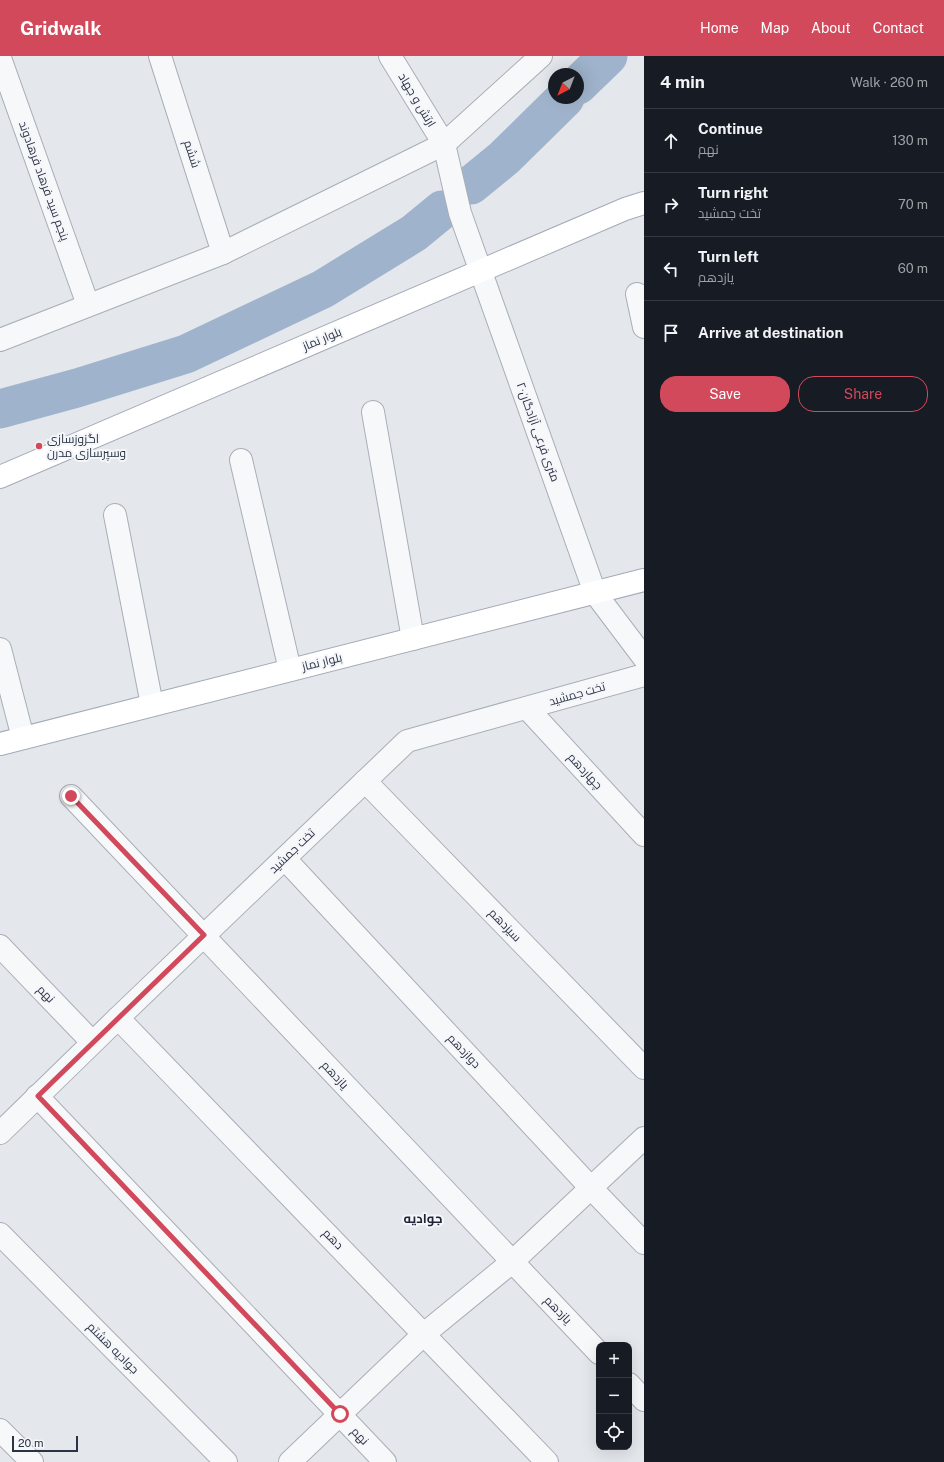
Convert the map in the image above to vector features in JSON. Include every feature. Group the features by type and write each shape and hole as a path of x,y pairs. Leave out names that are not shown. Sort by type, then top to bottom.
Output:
{"main road":[{"name":"بلوار نماز","path":"0,477 625,209 644,203"},
{"name":"بلوار نماز","path":"0,744 644,580"}],"street":[{"name":"ششم","path":"160,56 223,253"},
{"name":"ارتش و جهاد","path":"390,56 444,144 460,213 481,271"},
{"path":"0,340 223,253 444,144 541,56"},
{"name":"پنجم سید فرهاد فرهادوند","path":"0,58 88,305"},
{"name":"۲۰متری فرعی آزادگان","path":"481,271 595,592"},
{"path":"637,294 644,327"},
{"path":"373,412 413,639"},
{"path":"241,460 290,670"},
{"path":"115,515 152,705"},
{"path":"595,592 644,658"},
{"path":"0,649 23,738"},
{"name":"تخت جمشید","path":"0,1133 92,1042 408,741 644,675"},
{"name":"چهاردهم","path":"527,708 644,835"},
{"name":"سیزدهم","path":"365,781 644,1068"},
{"name":"یازدهم","path":"71,796 596,1350"},
{"name":"دوازدهم","path":"285,858 591,1188 644,1242"},
{"name":"نهم","path":"0,946 92,1042"},
{"name":"دهم","path":"118,1018 547,1462"},
{"name":"نهم","path":"38,1096 385,1462"},
{"path":"290,1462 424,1334 512,1262 644,1138"},
{"name":"جوادیه هشتم","path":"0,1234 226,1462"},
{"path":"632,1387 644,1400"},
{"path":"0,1430 32,1462"}],"waterway":[{"path":"584,79 608,56"},
{"path":"471,185 504,158 559,104"},
{"path":"0,409 77,388 186,354 323,289 414,233 442,210"}],"place":[{"name":"اگزوزسازی وسپرسازی مدرن","path":"39,446"}],"district":[{"name":"جوادیه","path":"423,1218"}],"route":[{"path":"71,796 204,935 38,1096 340,1414"}]}
